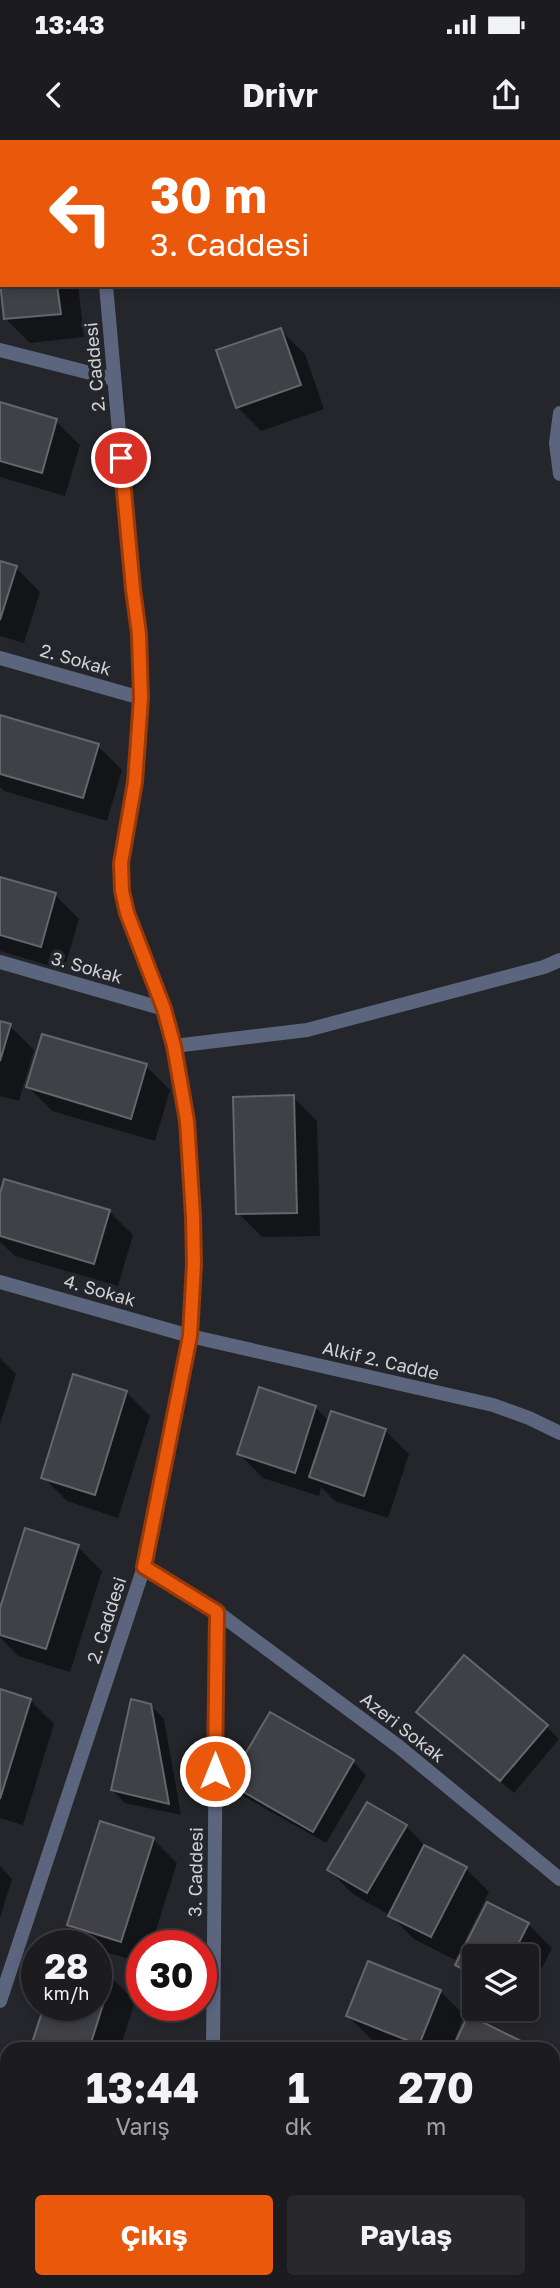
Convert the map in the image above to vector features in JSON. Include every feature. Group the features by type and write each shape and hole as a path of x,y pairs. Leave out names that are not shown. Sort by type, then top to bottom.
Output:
{"street":[{"name":"2. Caddesi","path":"0,2001 144,1567 190,1336 194,1264 193,1192 187,1121 174,1046 164,1009 134,934 122,891 121,863 135,782 141,698 139,634 106,287"},
{"path":"0,351 114,379"},
{"path":"560,413 556,443 560,474"},
{"name":"2. Sokak","path":"0,658 141,698"},
{"path":"174,1046 307,1030 544,967 560,960"},
{"name":"3. Sokak","path":"0,962 164,1009"},
{"name":"4. Sokak","path":"0,1282 190,1336"},
{"name":"Alkif 2. Cadde","path":"190,1336 493,1405 560,1433"},
{"path":"144,1567 217,1612"},
{"name":"Azeri Sokak","path":"217,1612 398,1746 560,1879"},
{"name":"3. Caddesi","path":"216,2042 217,1612"}],"building":[{"path":"1,287 57,287 61,314 4,319"},
{"path":"281,328 301,385 236,408 216,350"},
{"path":"0,402 57,419 42,473 0,461"},
{"path":"0,561 17,566 0,620"},
{"path":"0,715 99,744 83,798 0,774"},
{"path":"0,877 56,893 41,947 0,935"},
{"path":"0,1021 11,1024 0,1061"},
{"path":"42,1034 147,1064 131,1119 26,1087"},
{"path":"294,1095 297,1213 236,1214 233,1097"},
{"path":"4,1179 110,1210 94,1264 0,1236 0,1194"},
{"path":"73,1374 127,1391 95,1495 41,1478"},
{"path":"259,1387 316,1406 295,1473 237,1454"},
{"path":"331,1411 386,1429 364,1496 309,1477"},
{"path":"25,1528 79,1545 46,1649 0,1635 0,1608"},
{"path":"464,1655 548,1725 500,1781 416,1712"},
{"path":"0,1689 31,1699 0,1799"},
{"path":"131,1699 151,1704 169,1804 111,1790"},
{"path":"270,1712 354,1760 313,1832 228,1783"},
{"path":"367,1802 407,1825 367,1893 327,1870"},
{"path":"100,1821 154,1838 121,1942 112,1939 112,1930 83,1930 67,1925"},
{"path":"424,1845 467,1867 431,1937 388,1916"},
{"path":"487,1902 529,1923 518,1944 466,1944"},
{"path":"462,1951 462,1969 455,1965"},
{"path":"368,1961 441,1990 420,2042 411,2042 346,2016"},
{"path":"39,2021 98,2021 91,2042 32,2042"},
{"path":"465,2021 480,2021 523,2042 455,2042"}],"route":[{"path":"121,458 139,634 141,698 135,782 121,863 122,891 134,934 164,1009 174,1046 187,1121 193,1192 194,1264 190,1336 144,1567 217,1612 215,1771"}]}
